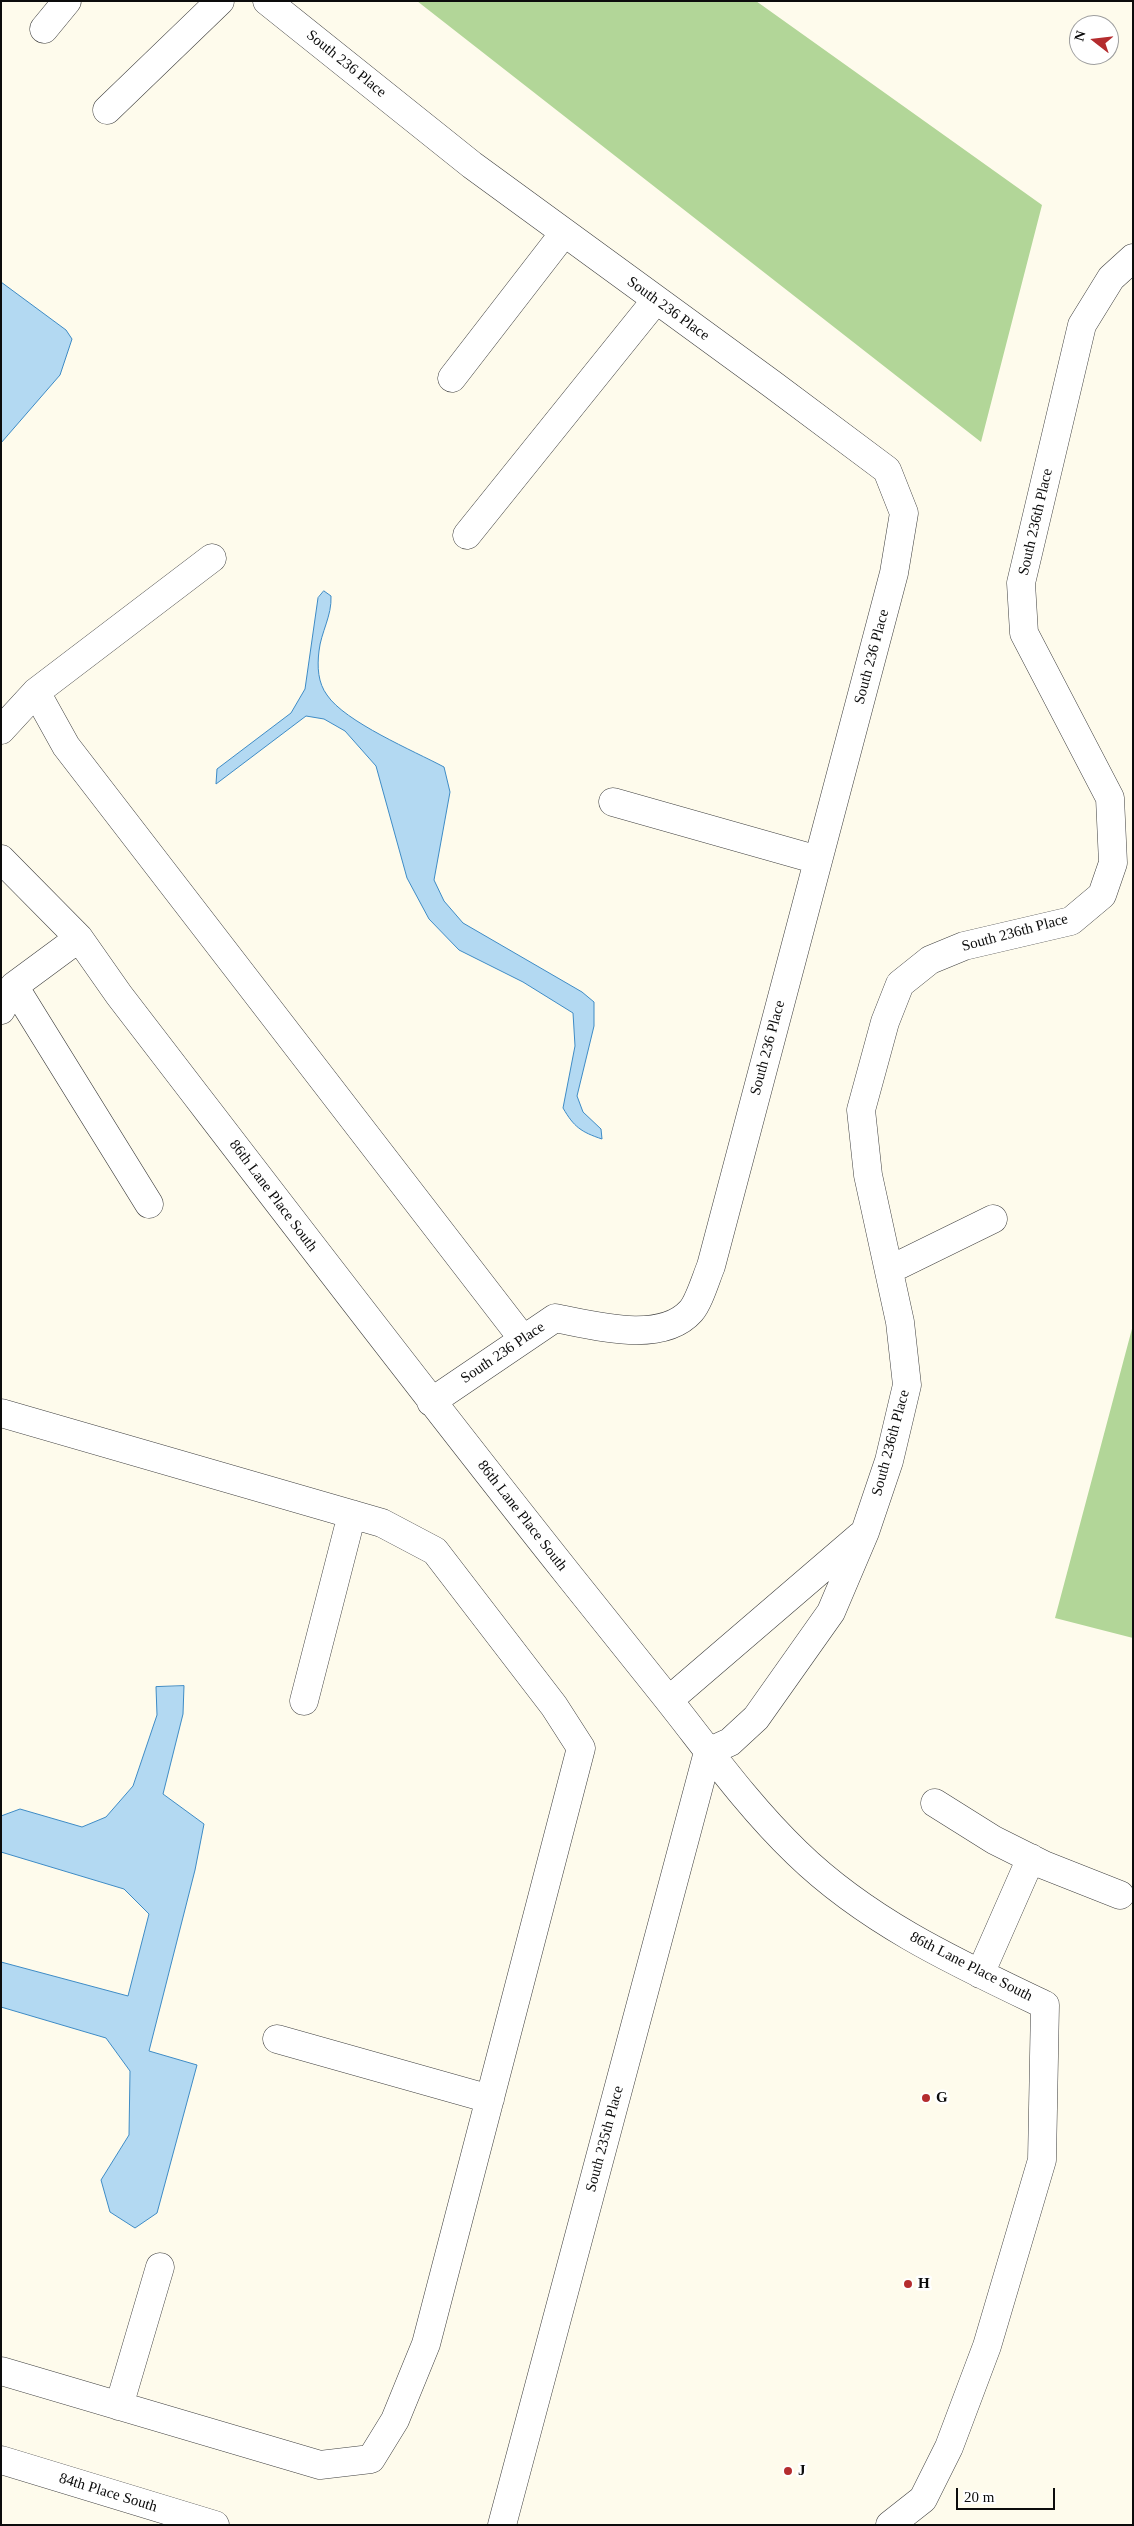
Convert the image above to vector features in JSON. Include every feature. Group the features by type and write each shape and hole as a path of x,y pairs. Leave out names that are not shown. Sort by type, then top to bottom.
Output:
{"street":[{"path":"44,29 67,1"},
{"path":"107,110 220,1"},
{"name":"South 236 Place","path":"266,1 472,165 887,470 904,513 894,573 711,1266 691,1311 676,1323 654,1330 608,1328 554,1318 431,1402"},
{"path":"452,378 564,233"},
{"name":"South 236th Place","path":"708,1752 730,1742 756,1718 831,1612 865,1532 889,1461 906,1385 900,1322 868,1175 862,1110 885,1022 900,984 930,960 964,946 1071,921 1102,895 1113,863 1110,798 1024,633 1021,583 1082,325 1111,278 1133,258"},
{"path":"467,535 656,300"},
{"path":"1,730 36,692 212,558"},
{"path":"36,692 66,746 523,1339"},
{"path":"613,802 818,860"},
{"name":"86th Lane Place South","path":"1,859 79,938 119,995 431,1402 708,1752 758,1812 798,1854 849,1896 930,1950 1045,2005 1042,2160 990,2337 948,2447 923,2499 890,2525"},
{"path":"1,1010 14,986 79,938"},
{"path":"14,986 149,1204"},
{"path":"889,1270 994,1219"},
{"path":"1,1414 382,1522 435,1551 554,1706 581,1748 426,2344 395,2420 371,2459 320,2465 1,2372"},
{"path":"304,1701 352,1514"},
{"path":"668,1700 865,1532"},
{"name":"South 235th Place","path":"502,2525 708,1752"},
{"path":"935,1803 994,1840 1031,1858 1120,1895"},
{"path":"980,1974 1031,1858"},
{"path":"277,2039 490,2099"},
{"path":"119,2406 160,2267"},
{"name":"84th Place South","path":"1,2460 215,2525"}],"green space":[{"path":"417,1 756,1 1042,205 981,442"},
{"path":"1133,1325 1133,1638 1055,1618"}],"water":[{"path":"1,282 66,330 72,339 60,375 1,443"},
{"path":"324,591 331,596 331,603 320,644 318,669 320,680 327,695 336,705 364,725 444,767 450,792 434,880 444,901 463,923 582,992 594,1002 594,1026 577,1096 583,1112 601,1129 602,1139 579,1128 563,1108 575,1046 573,1013 523,982 459,950 429,919 407,878 376,766 345,731 324,719 306,716 216,784 217,769 291,713 305,689 318,598"},
{"path":"184,1686 183,1714 163,1794 204,1824 195,1870 149,2051 197,2065 157,2213 135,2228 110,2212 101,2180 129,2135 130,2071 106,2038 1,2007 1,1962 128,1996 149,1914 124,1889 1,1852 1,1816 20,1809 82,1827 106,1817 133,1786 157,1715 156,1687"}],"place":[{"name":"G","path":"926,2098"},
{"name":"H","path":"908,2284"},
{"name":"J","path":"788,2471"}]}
